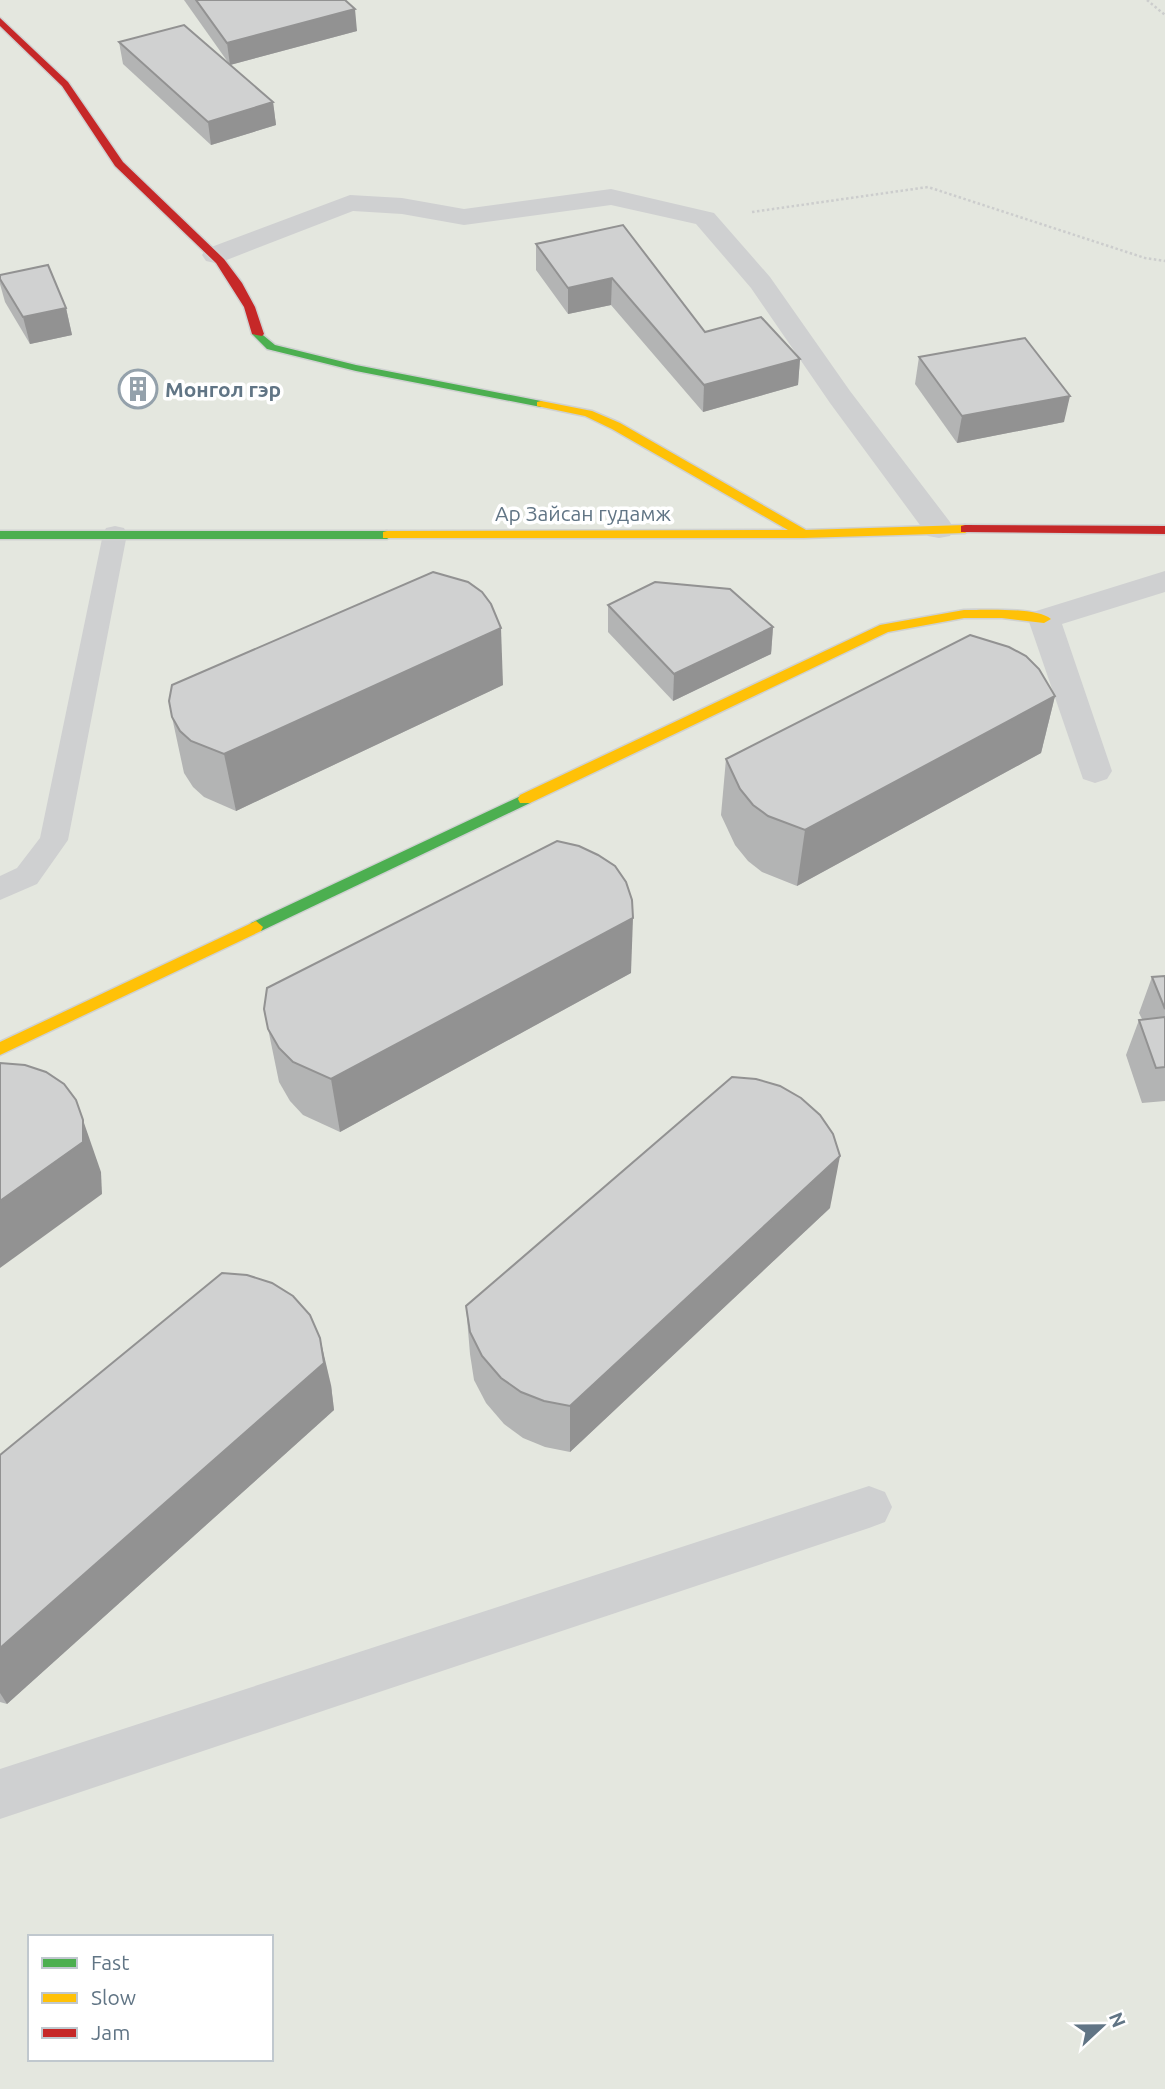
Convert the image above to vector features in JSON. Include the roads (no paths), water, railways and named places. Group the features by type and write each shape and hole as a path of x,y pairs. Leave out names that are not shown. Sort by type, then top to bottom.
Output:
{"street":[{"path":"0,22 66,85 117,162 215,255 241,287 254,317 258,335 271,347 356,369 588,414 616,426 803,534"},
{"path":"215,255 350,203 402,206 464,217 611,197 705,218 761,283 840,397 940,529"},
{"name":"Ар Зайсан гудамж","path":"0,535 803,534 940,529 1165,530"},
{"path":"0,1049 886,628 932,617 969,613 998,612 1044,619 1165,581"},
{"path":"1044,619 1095,771"},
{"path":"0,1794 869,1507"}],"lane":[{"path":"0,889 27,876 54,840 115,534"}],"place":[{"name":"Монгол гэр","path":"138,389"}]}
